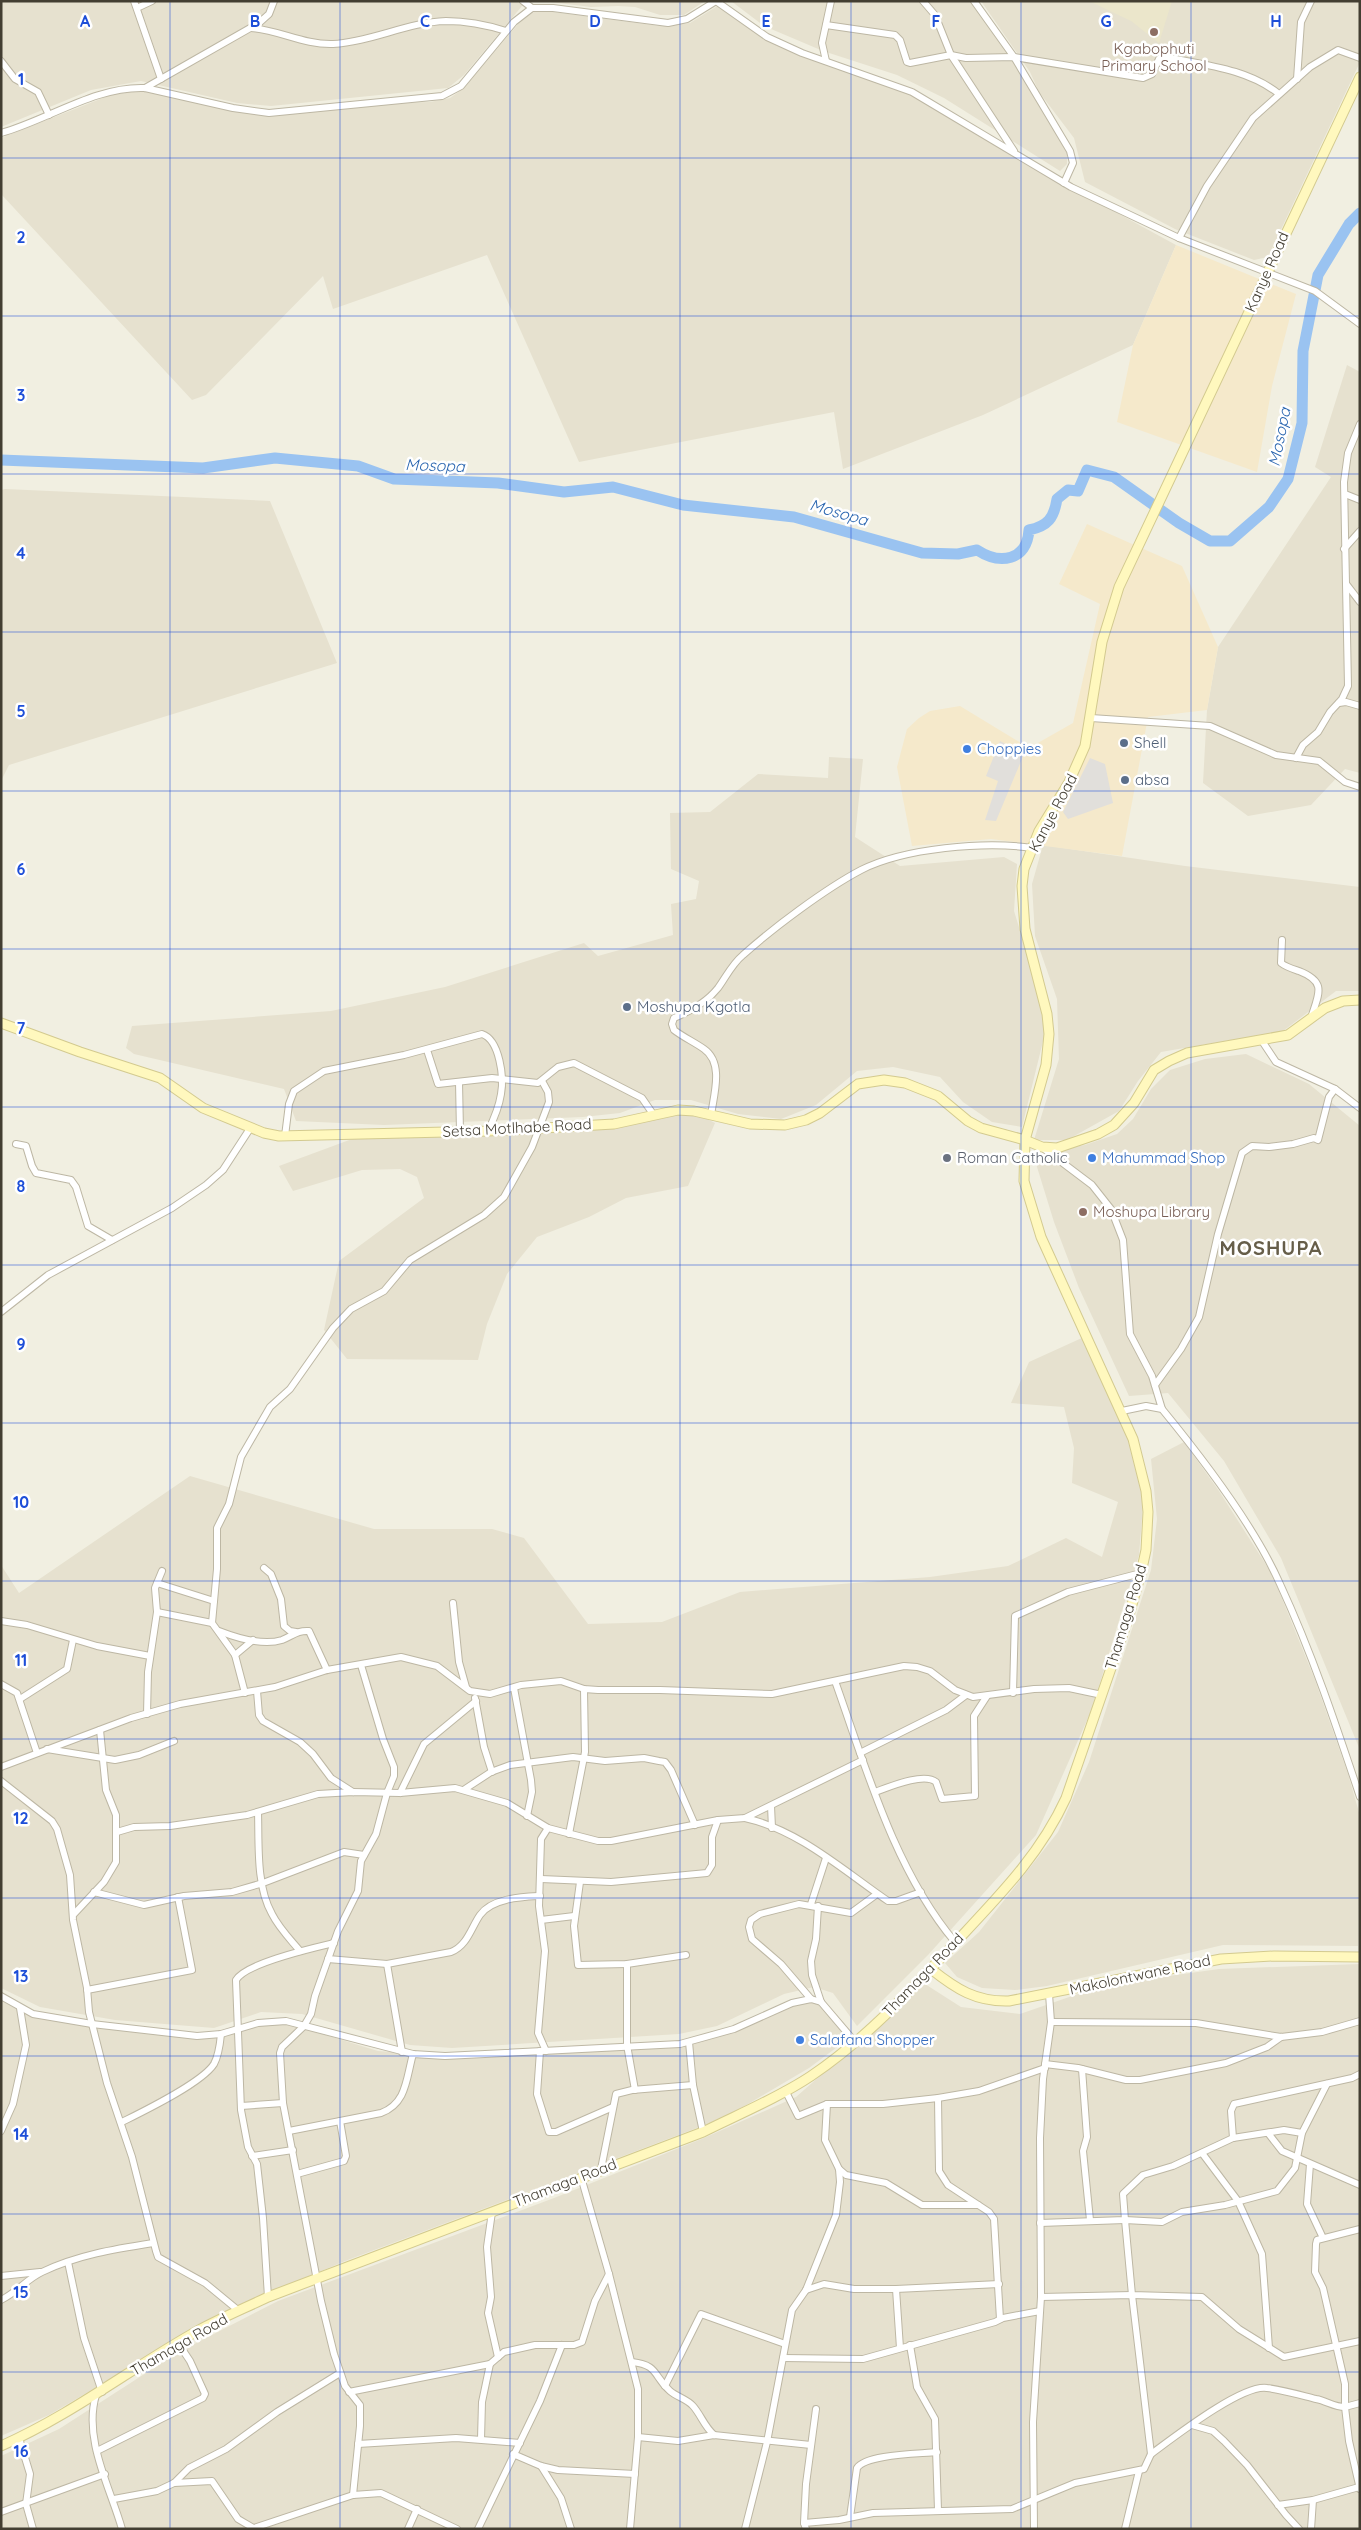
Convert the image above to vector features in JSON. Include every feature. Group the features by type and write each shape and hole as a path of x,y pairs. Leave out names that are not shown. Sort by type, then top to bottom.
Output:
{"main road":[{"name":"Kanye Road","path":"1025,1140 1046,1065 1049,1034 1047,1014 1025,929 1022,903 1024,869 1039,831 1078,765 1091,718 1106,624 1119,587 1360,77"},
{"path":"1042,1147 1057,1148 1064,1146 1114,1125 1134,1103 1154,1070 1168,1061 1201,1051 1288,1035 1332,1005 1360,1000"},
{"name":"Setsa Motlhabe Road","path":"1,1023 80,1052 160,1078 203,1108 264,1133 285,1136 488,1131 614,1124 678,1110 750,1124 785,1125 806,1120 820,1113 858,1084 884,1080 921,1088 938,1096 968,1121 981,1128 1025,1140 1042,1147"},
{"name":"Thamaga Road","path":"1,2446 99,2394 178,2343 268,2297 601,2169 703,2132 811,2076 855,2042 931,1969 1014,1881 1054,1824 1066,1798 1102,1695 1141,1573 1147,1532 1146,1491 1133,1439 1122,1411 1041,1237 1024,1181 1025,1140"},
{"name":"Makolontwane Road","path":"931,1969 956,1989 984,2000 1010,2001 1220,1958 1274,1956 1360,1957"}],"street":[{"path":"152,1 136,5 161,79"},
{"path":"145,88 251,28 269,14 274,1"},
{"path":"523,1 532,8"},
{"path":"1,133 119,89 145,88 233,108 269,113 432,98 457,90 506,31 519,17 532,8 552,8 668,23 687,20 716,1 760,33 802,54 912,92 1064,183 1179,238 1315,292 1360,324"},
{"path":"826,61 822,43 830,1"},
{"path":"923,1 935,15 951,55 1016,154"},
{"path":"974,1 1014,57 1072,154 1073,163 1064,183"},
{"path":"1297,79 1301,22 1311,1"},
{"path":"251,28 324,44 352,41 445,21 488,26 506,31"},
{"path":"826,25 895,35 900,40 907,62 910,63 951,55 966,58 1014,57 1143,78 1152,74 1159,59 1166,57 1238,72 1257,79 1279,94"},
{"path":"1179,238 1207,186 1239,136 1253,118 1310,67 1338,50 1360,58"},
{"path":"1,61 15,79 38,92 49,115"},
{"path":"1296,758 1303,745 1318,732 1327,716 1345,694 1349,677 1346,645 1347,585 1344,549 1346,460 1360,424"},
{"path":"1345,494 1360,500"},
{"path":"1344,549 1360,531"},
{"path":"1347,585 1360,602"},
{"path":"1339,703 1352,703 1360,706"},
{"path":"1091,718 1204,725 1276,755 1319,761 1345,782 1360,787"},
{"path":"711,1115 716,1073 711,1055 679,1034 674,1030 672,1024 674,1018 696,1008 713,994 742,955 815,900 852,875 874,864 906,855 969,847 1012,845 1032,848"},
{"path":"1282,940 1281,963 1309,975 1316,979 1318,984 1318,997 1310,1019"},
{"path":"285,1136 289,1104 294,1091 324,1071 358,1066 427,1050 478,1035 486,1035 498,1054 501,1078 501,1094 488,1131"},
{"path":"1262,1041 1276,1062 1335,1089 1360,1108"},
{"path":"427,1050 432,1059 436,1083 501,1078 533,1083 542,1081 558,1067 574,1063 642,1098 653,1114"},
{"path":"212,1623 218,1524 229,1504 241,1457 270,1407 290,1389 333,1328 351,1309 384,1291 410,1260 498,1205 508,1190 540,1128 549,1097 542,1081"},
{"path":"458,1082 460,1132"},
{"path":"1155,1385 1181,1349 1200,1317 1217,1238 1242,1153 1252,1146 1285,1145 1314,1138 1318,1140 1329,1097 1335,1089"},
{"path":"1,1312 48,1275 172,1208 206,1185 222,1170 251,1127"},
{"path":"16,1144 26,1146 32,1166 36,1172 71,1180 76,1187 88,1226 112,1240"},
{"path":"1042,1147 1080,1174 1102,1196 1111,1209 1123,1240 1130,1334 1155,1385 1162,1408 1222,1488 1280,1583 1333,1716 1360,1797"},
{"path":"1122,1411 1146,1406 1162,1408"},
{"path":"264,1568 271,1574 281,1599 284,1626 290,1631 308,1631 312,1634 327,1670"},
{"path":"147,1714 150,1656 157,1612 157,1582 162,1571"},
{"path":"1013,1692 1015,1616 1068,1592 1141,1573"},
{"path":"157,1582 214,1601"},
{"path":"453,1603 459,1662 466,1688"},
{"path":"157,1612 212,1623 235,1654 245,1693"},
{"path":"1,1621 27,1625 73,1640 150,1656"},
{"path":"218,1631 236,1638 277,1641 297,1632"},
{"path":"20,1699 67,1669 73,1640"},
{"path":"235,1654 253,1640"},
{"path":"1,1767 100,1730 180,1704 257,1691 327,1670 393,1658 411,1658 437,1666 474,1692 495,1693 514,1688 561,1681 584,1689 772,1694 887,1668 917,1667 930,1672 966,1695 987,1696 1069,1688 1102,1695"},
{"path":"353,2495 361,2415 360,2405 349,2392 340,2373 321,2301 294,2150 283,2103 280,2050 304,2026 311,2014 314,1996 342,1920 358,1891 364,1855 376,1834 387,1793 394,1776 394,1767 382,1739 361,1665"},
{"path":"835,1681 861,1756 892,1835 937,1921 955,1942"},
{"path":"1,1684 13,1690 20,1699 37,1753"},
{"path":"514,1688 529,1762 532,1792 527,1816"},
{"path":"569,1834 586,1740 584,1689"},
{"path":"257,1691 259,1715 263,1721 300,1742 313,1754 331,1778 353,1792"},
{"path":"474,1692 484,1747 492,1772"},
{"path":"117,1832 134,1827 170,1826 258,1812 307,1796 353,1792 400,1793 446,1788 465,1789 507,1803 548,1828 598,1841 611,1841 718,1820 746,1818 946,1710 966,1695"},
{"path":"875,1792 895,1784 930,1778 936,1782 942,1800 975,1796 974,1716 987,1696"},
{"path":"400,1793 424,1744 476,1701"},
{"path":"74,1914 104,1882 116,1862 117,1832 114,1810 106,1790 100,1730"},
{"path":"47,1749 104,1760 126,1759 174,1741"},
{"path":"465,1789 492,1772 510,1765 583,1758 605,1761 644,1758 664,1762 671,1770 695,1825"},
{"path":"1,1780 55,1824 70,1875 79,1953 92,2024 107,2083 122,2122 158,2257 205,2283 238,2311"},
{"path":"771,1806 772,1828"},
{"path":"258,1812 263,1883 271,1914 300,1951"},
{"path":"746,1818 800,1840 892,1902 921,1892"},
{"path":"541,1879 580,1882 626,1882 707,1873 712,1865 712,1837 718,1820"},
{"path":"548,1828 544,1831 542,1839 540,1896 544,1962 538,2033 543,2051 537,2094 549,2132 556,2132 613,2107"},
{"path":"94,1892 139,1905 178,1897 232,1892 263,1883 344,1852 364,1855"},
{"path":"826,1858 814,1905 816,1939 811,1962 812,1975 821,2002 855,2042"},
{"path":"580,1882 574,1916 578,1965 627,1964 686,1955"},
{"path":"811,1999 781,1964 752,1939 749,1927 751,1920 760,1914 789,1906 814,1905 851,1913 878,1894"},
{"path":"328,1959 387,1964 456,1950 468,1936 480,1915 490,1907 513,1898 540,1896"},
{"path":"87,1990 192,1970 178,1897"},
{"path":"541,1920 574,1916"},
{"path":"268,2297 263,2218 256,2164 248,2147 241,2106 236,1980 238,1977 282,1956 334,1943"},
{"path":"387,1964 402,2052"},
{"path":"627,1964 627,2045 635,2090"},
{"path":"1034,2529 1033,2422 1041,2297 1040,2138 1050,2022 1048,1994"},
{"path":"1,1996 20,2008 44,2017 92,2024 185,2036 221,2034 239,2028 278,2021 402,2052 460,2056 689,2042 734,2029 792,2003 811,1999 821,2002"},
{"path":"1,2131 13,2104 26,2045 20,2008"},
{"path":"1050,2022 1196,2023 1281,2037 1322,2032 1360,2021"},
{"path":"122,2122 162,2102 210,2070 218,2054 221,2034"},
{"path":"785,2090 798,2116 827,2104 883,2104 979,2091 1045,2066 1082,2069 1107,2077 1140,2080 1226,2063 1267,2047 1281,2037"},
{"path":"689,2042 693,2085 703,2132"},
{"path":"289,2131 381,2113 397,2105 413,2054"},
{"path":"1082,2069 1087,2137 1083,2151 1090,2220"},
{"path":"1233,2138 1231,2111 1234,2104 1327,2084 1360,2074"},
{"path":"1040,2223 1090,2220 1125,2220 1154,2223 1182,2212 1238,2201 1280,2189 1295,2168 1302,2132 1327,2084"},
{"path":"601,2169 616,2094 635,2090 693,2085"},
{"path":"938,2098 939,2171 948,2185 989,2212 994,2219 1000,2318"},
{"path":"241,2106 283,2103"},
{"path":"745,2529 767,2442 793,2307 806,2290 836,2214 840,2192 838,2169 825,2140 827,2104"},
{"path":"297,2174 344,2161 346,2156 340,2121"},
{"path":"816,2409 811,2445 805,2526 873,2513 1012,2508 1075,2483 1144,2470 1151,2454 1132,2295 1123,2194 1143,2175 1173,2166 1233,2138 1284,2130 1302,2132"},
{"path":"1268,2133 1282,2150 1298,2159 1360,2185"},
{"path":"252,2156 294,2150"},
{"path":"1202,2153 1238,2201 1264,2262 1269,2348"},
{"path":"1310,2164 1307,2204 1323,2238"},
{"path":"838,2169 846,2175 886,2183 922,2205 979,2205"},
{"path":"581,2177 609,2274 639,2397 638,2437 630,2529"},
{"path":"492,2212 487,2247 491,2297 488,2313 498,2357"},
{"path":"1278,2505 1313,2500 1359,2488 1349,2441 1346,2389 1323,2288 1314,2268 1316,2241 1360,2229"},
{"path":"1,2276 41,2272 108,2250 153,2243"},
{"path":"68,2262 84,2338 99,2394 91,2418 97,2451 114,2499 120,2528"},
{"path":"1,2300 41,2272"},
{"path":"349,2392 490,2364 504,2352 535,2344 562,2346 582,2342 595,2301 609,2274"},
{"path":"806,2290 824,2284 854,2289 896,2289 999,2284"},
{"path":"896,2289 900,2348"},
{"path":"1041,2297 1132,2295 1202,2297 1239,2329 1278,2355 1289,2357 1360,2341"},
{"path":"783,2358 854,2360 1000,2318 1040,2311"},
{"path":"665,2386 701,2314 786,2344"},
{"path":"97,2451 203,2398 204,2394 199,2381 178,2343"},
{"path":"910,2345 917,2386 935,2419 938,2510"},
{"path":"478,2529 540,2401 562,2346"},
{"path":"632,2362 646,2363 651,2366 665,2386 693,2406 714,2435"},
{"path":"481,2439 482,2408 490,2364"},
{"path":"114,2499 157,2490 174,2482 200,2460 226,2449 277,2412 340,2373"},
{"path":"1151,2454 1236,2396 1264,2387 1317,2399 1331,2406 1346,2406 1360,2403"},
{"path":"1192,2426 1213,2431 1224,2441 1247,2465 1299,2529"},
{"path":"638,2437 678,2441 714,2435 767,2442 811,2445"},
{"path":"19,2438 30,2474 26,2504 33,2529"},
{"path":"358,2444 409,2440 481,2439 520,2443"},
{"path":"850,2517 857,2468 862,2463 890,2456 937,2452"},
{"path":"513,2454 541,2466 566,2471 586,2470 635,2474"},
{"path":"541,2466 561,2498 571,2529"},
{"path":"1125,2529 1139,2472"},
{"path":"1,2512 105,2474"},
{"path":"174,2482 212,2482 238,2519 255,2528 353,2495 380,2493 458,2529"},
{"path":"1311,2529 1313,2500"},
{"path":"408,2529 417,2509"}],"shaded area":[{"path":"1,1 705,1 684,15 660,15 635,7 591,7 550,2 529,2 522,6 464,75 448,88 271,106 237,103 141,81 91,90 1,127"},
{"path":"731,1 973,1 1013,58 1067,152 1067,164 1060,171 944,98 897,75 823,51 764,26"},
{"path":"981,1 1360,1 1360,62 1268,257 1254,260 1175,229 1085,182 1074,138 1039,92 1030,72"},
{"name":"Kgabophuti Primary School","path":"1089,1 1172,1 1159,43 1131,21"},
{"path":"719,5 759,35 891,83 1044,173 1176,245 1133,345 983,415 843,469 834,412 579,462 487,255 333,309 323,276 206,395 192,400 1,194 1,138 118,92 144,89 246,112 284,115 348,104 430,102 450,98 464,88 524,17 538,10 660,26 690,23"},
{"path":"1176,245 1296,294 1272,386 1257,472 1117,422 1133,345"},
{"path":"1347,365 1360,372 1360,773 1345,769 1311,805 1248,816 1203,783 1207,710 1218,647 1331,477 1315,467"},
{"path":"1,490 270,501 337,663 9,765 1,781"},
{"path":"1087,524 1182,566 1218,647 1207,710 1148,717 1122,856 991,839 912,846 897,767 907,729 919,718 930,711 960,706 1029,748 1073,723 1100,604 1059,584"},
{"path":"1000,741 1024,754 996,821 985,820 998,781 986,776"},
{"path":"829,757 863,759 855,837 900,866 1004,857 1017,864 1014,911 1036,982 1045,1033 1022,1127 992,1122 963,1102 940,1077 893,1067 857,1071 816,1105 781,1119 738,1114 691,1100 655,1100 620,1113 583,1117 384,1125 296,1121 284,1089 134,1054 126,1048 132,1026 331,1011 445,987 584,943 598,956 673,935 671,904 696,899 699,881 671,869 670,813 710,812 758,774 828,778"},
{"path":"1090,758 1105,764 1113,803 1068,819 1063,812"},
{"path":"1043,845 1185,866 1360,887 1360,991 1336,991 1283,1031 1161,1052 1138,1081 1119,1111 1067,1140 1034,1140 1059,1059 1057,999 1035,936 1032,884"},
{"path":"1246,1054 1309,1084 1360,1126 1360,1750 1281,1558 1224,1461 1168,1393 1129,1396 1079,1288 1054,1222 1033,1154 1085,1145 1117,1134 1133,1119 1151,1089 1170,1070 1205,1059"},
{"path":"693,1112 715,1123 688,1186 626,1198 589,1217 537,1237 507,1274 487,1324 478,1360 347,1359 324,1330 339,1261 424,1198 417,1177 400,1169 362,1170 293,1191 279,1166 352,1139 580,1128"},
{"path":"1084,1337 1129,1433 1144,1494 1139,1555 1092,1709 1036,1835 928,1955 857,2026 833,1993 814,1987 784,1994 717,2026 679,2034 452,2048 410,2045 302,2014 261,2012 214,2028 115,2020 40,2007 1,1988 1,1565 19,1593 190,1476 374,1529 492,1529 524,1538 588,1624 662,1622 740,1592 930,1577 1008,1566 1066,1538 1102,1557 1118,1502 1072,1483 1074,1448 1064,1407 1011,1403 1029,1362"},
{"path":"1184,1442 1219,1491 1272,1574 1315,1680 1348,1774 1360,1816 1358,1946 1223,1945 1047,1986 1015,1990 982,1988 957,1977 945,1963 979,1932 1058,1832 1089,1762 1151,1570 1157,1519 1151,1459"},
{"path":"1360,1964 1360,2529 1,2529 1,2456 59,2429 177,2353 278,2301 554,2198 704,2138 796,2097 925,1984 961,2007 1020,2014 1104,1985 1219,1969"},
{"path":"1,1999 32,2015 204,2037 280,2021 378,2051 458,2057 675,2048 730,2031 803,2002 818,2001 848,2039 809,2068 726,2117 345,2261 224,2312 49,2415 1,2436"}],"waterway":[{"name":"Mosopa","path":"1,460 203,468 275,458 358,466 394,479 498,483 564,492 613,487 683,505 794,517 922,553 958,554 977,550 995,558 1011,557 1018,554 1027,540 1029,530 1041,526 1049,520 1057,499 1068,490 1078,491 1087,470 1114,477 1179,523 1210,541 1230,541 1269,507 1288,479 1302,423 1303,351 1318,275 1349,224 1360,213"}],"place":[{"name":"Kgabophuti Primary School","path":"1154,32"},
{"name":"Shell","path":"1124,743"},
{"name":"Choppies","path":"967,749"},
{"name":"absa","path":"1125,780"},
{"name":"Moshupa Kgotla","path":"627,1007"},
{"name":"Roman Catholic","path":"947,1158"},
{"name":"Mahummad Shop","path":"1092,1158"},
{"name":"Moshupa Library","path":"1083,1212"},
{"name":"Salafana Shopper","path":"800,2040"}],"district":[{"name":"MOSHUPA","path":"1271,1248"}]}
